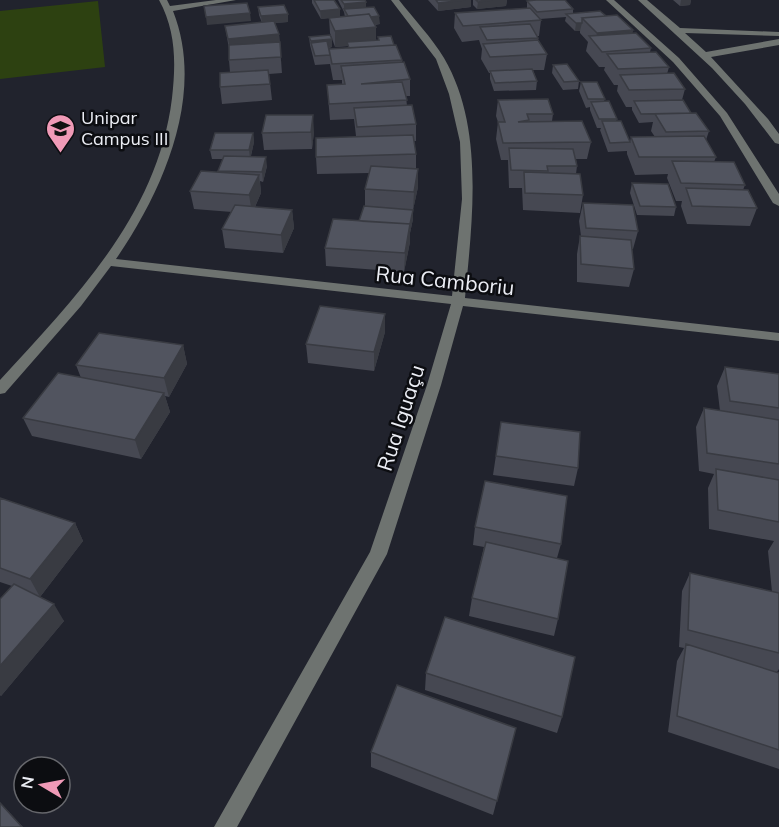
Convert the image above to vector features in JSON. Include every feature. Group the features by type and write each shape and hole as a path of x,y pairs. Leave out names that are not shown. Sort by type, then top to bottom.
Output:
{"street":[{"path":"0,389 80,301 143,210 171,137 181,64 166,4 232,0"},
{"name":"Rua Iguaçu","path":"225,827 378,554 434,385 458,302 468,199 465,142 454,94 440,59 395,0"},
{"path":"610,0 676,60 724,115 779,203"},
{"path":"642,0 705,55 754,107 779,141"},
{"path":"678,30 779,34"},
{"path":"705,55 779,42"},
{"name":"Rua Camboriu","path":"107,262 779,337"}],"green space":[{"path":"98,1 105,67 0,79 0,11"}],"building":[{"path":"314,0 334,0 340,9 320,11"},
{"path":"341,0 365,0 366,2 344,4"},
{"path":"436,0 465,0 438,3"},
{"path":"565,0 573,9 537,12 527,1"},
{"path":"247,3 250,13 206,17 204,6"},
{"path":"284,5 288,14 261,16 258,7"},
{"path":"374,7 379,16 371,17 369,14 348,16 344,9"},
{"path":"530,8 541,20 463,26 455,13"},
{"path":"600,11 606,16 582,18 582,23 576,23 566,14"},
{"path":"369,14 376,27 335,31 329,18"},
{"path":"617,15 633,30 597,33 582,18"},
{"path":"274,21 279,34 228,39 225,26"},
{"path":"530,24 538,38 487,40 480,27"},
{"path":"636,33 651,48 602,52 589,36"},
{"path":"330,35 332,39 311,41 309,37"},
{"path":"391,36 394,45 349,48 347,42 379,40 378,37"},
{"path":"538,40 547,54 490,57 483,44"},
{"path":"327,41 330,55 315,56 311,43"},
{"path":"280,42 281,57 229,60 229,45"},
{"path":"396,45 402,60 332,64 329,49"},
{"path":"656,52 669,67 618,69 607,54"},
{"path":"404,62 410,79 361,84 402,82 407,100 329,104 327,85 345,84 341,66"},
{"path":"567,64 579,81 564,82 553,65"},
{"path":"532,69 537,81 495,83 490,71"},
{"path":"268,70 270,84 220,87 220,73"},
{"path":"674,73 685,89 629,90 620,75"},
{"path":"581,82 597,82 605,99 588,99"},
{"path":"548,99 553,114 527,114 529,120 518,122 582,121 591,142 503,143 498,122 505,122 498,100"},
{"path":"683,100 691,113 641,114 634,101"},
{"path":"609,101 617,119 599,119 591,102"},
{"path":"412,105 416,124 357,127 354,108"},
{"path":"696,113 709,131 666,132 655,114"},
{"path":"266,115 313,115 311,132 262,133"},
{"path":"602,121 621,121 630,142 610,143"},
{"path":"215,133 253,133 249,150 210,150"},
{"path":"413,135 416,154 316,157 316,138"},
{"path":"704,136 716,157 639,157 631,137"},
{"path":"509,148 573,149 577,166 547,166 548,171 511,170"},
{"path":"224,156 266,157 262,172 218,171"},
{"path":"672,161 734,162 745,185 681,183"},
{"path":"371,166 418,169 414,192 365,189"},
{"path":"201,171 259,175 249,195 190,191"},
{"path":"524,172 580,174 583,195 525,193"},
{"path":"632,183 668,184 676,207 640,206"},
{"path":"686,188 748,190 757,208 692,206"},
{"path":"583,203 633,205 638,231 586,228"},
{"path":"235,205 292,210 281,235 222,229"},
{"path":"364,206 413,210 410,224 359,221"},
{"path":"333,219 410,224 405,253 325,248"},
{"path":"580,236 631,240 634,269 581,264"},
{"path":"320,306 385,314 374,352 306,344"},
{"path":"99,333 183,345 164,378 76,365"},
{"path":"725,367 779,374 779,408 730,401"},
{"path":"58,373 164,393 135,440 23,418"},
{"path":"704,408 779,420 779,464 707,453"},
{"path":"501,422 580,432 578,468 496,456"},
{"path":"716,469 779,480 779,522 718,510"},
{"path":"485,481 567,496 561,544 475,527"},
{"path":"0,498 75,523 30,579 0,568"},
{"path":"486,542 568,561 558,619 472,598"},
{"path":"690,573 779,593 779,653 688,630"},
{"path":"14,584 54,604 0,666 0,599"},
{"path":"445,617 575,657 562,717 426,673"},
{"path":"686,644 779,673 779,750 677,716"},
{"path":"397,685 516,728 497,801 371,752"},
{"path":"0,803 22,827 0,827"}],"place":[{"name":"Unipar Campus III","path":"60,154"}]}
